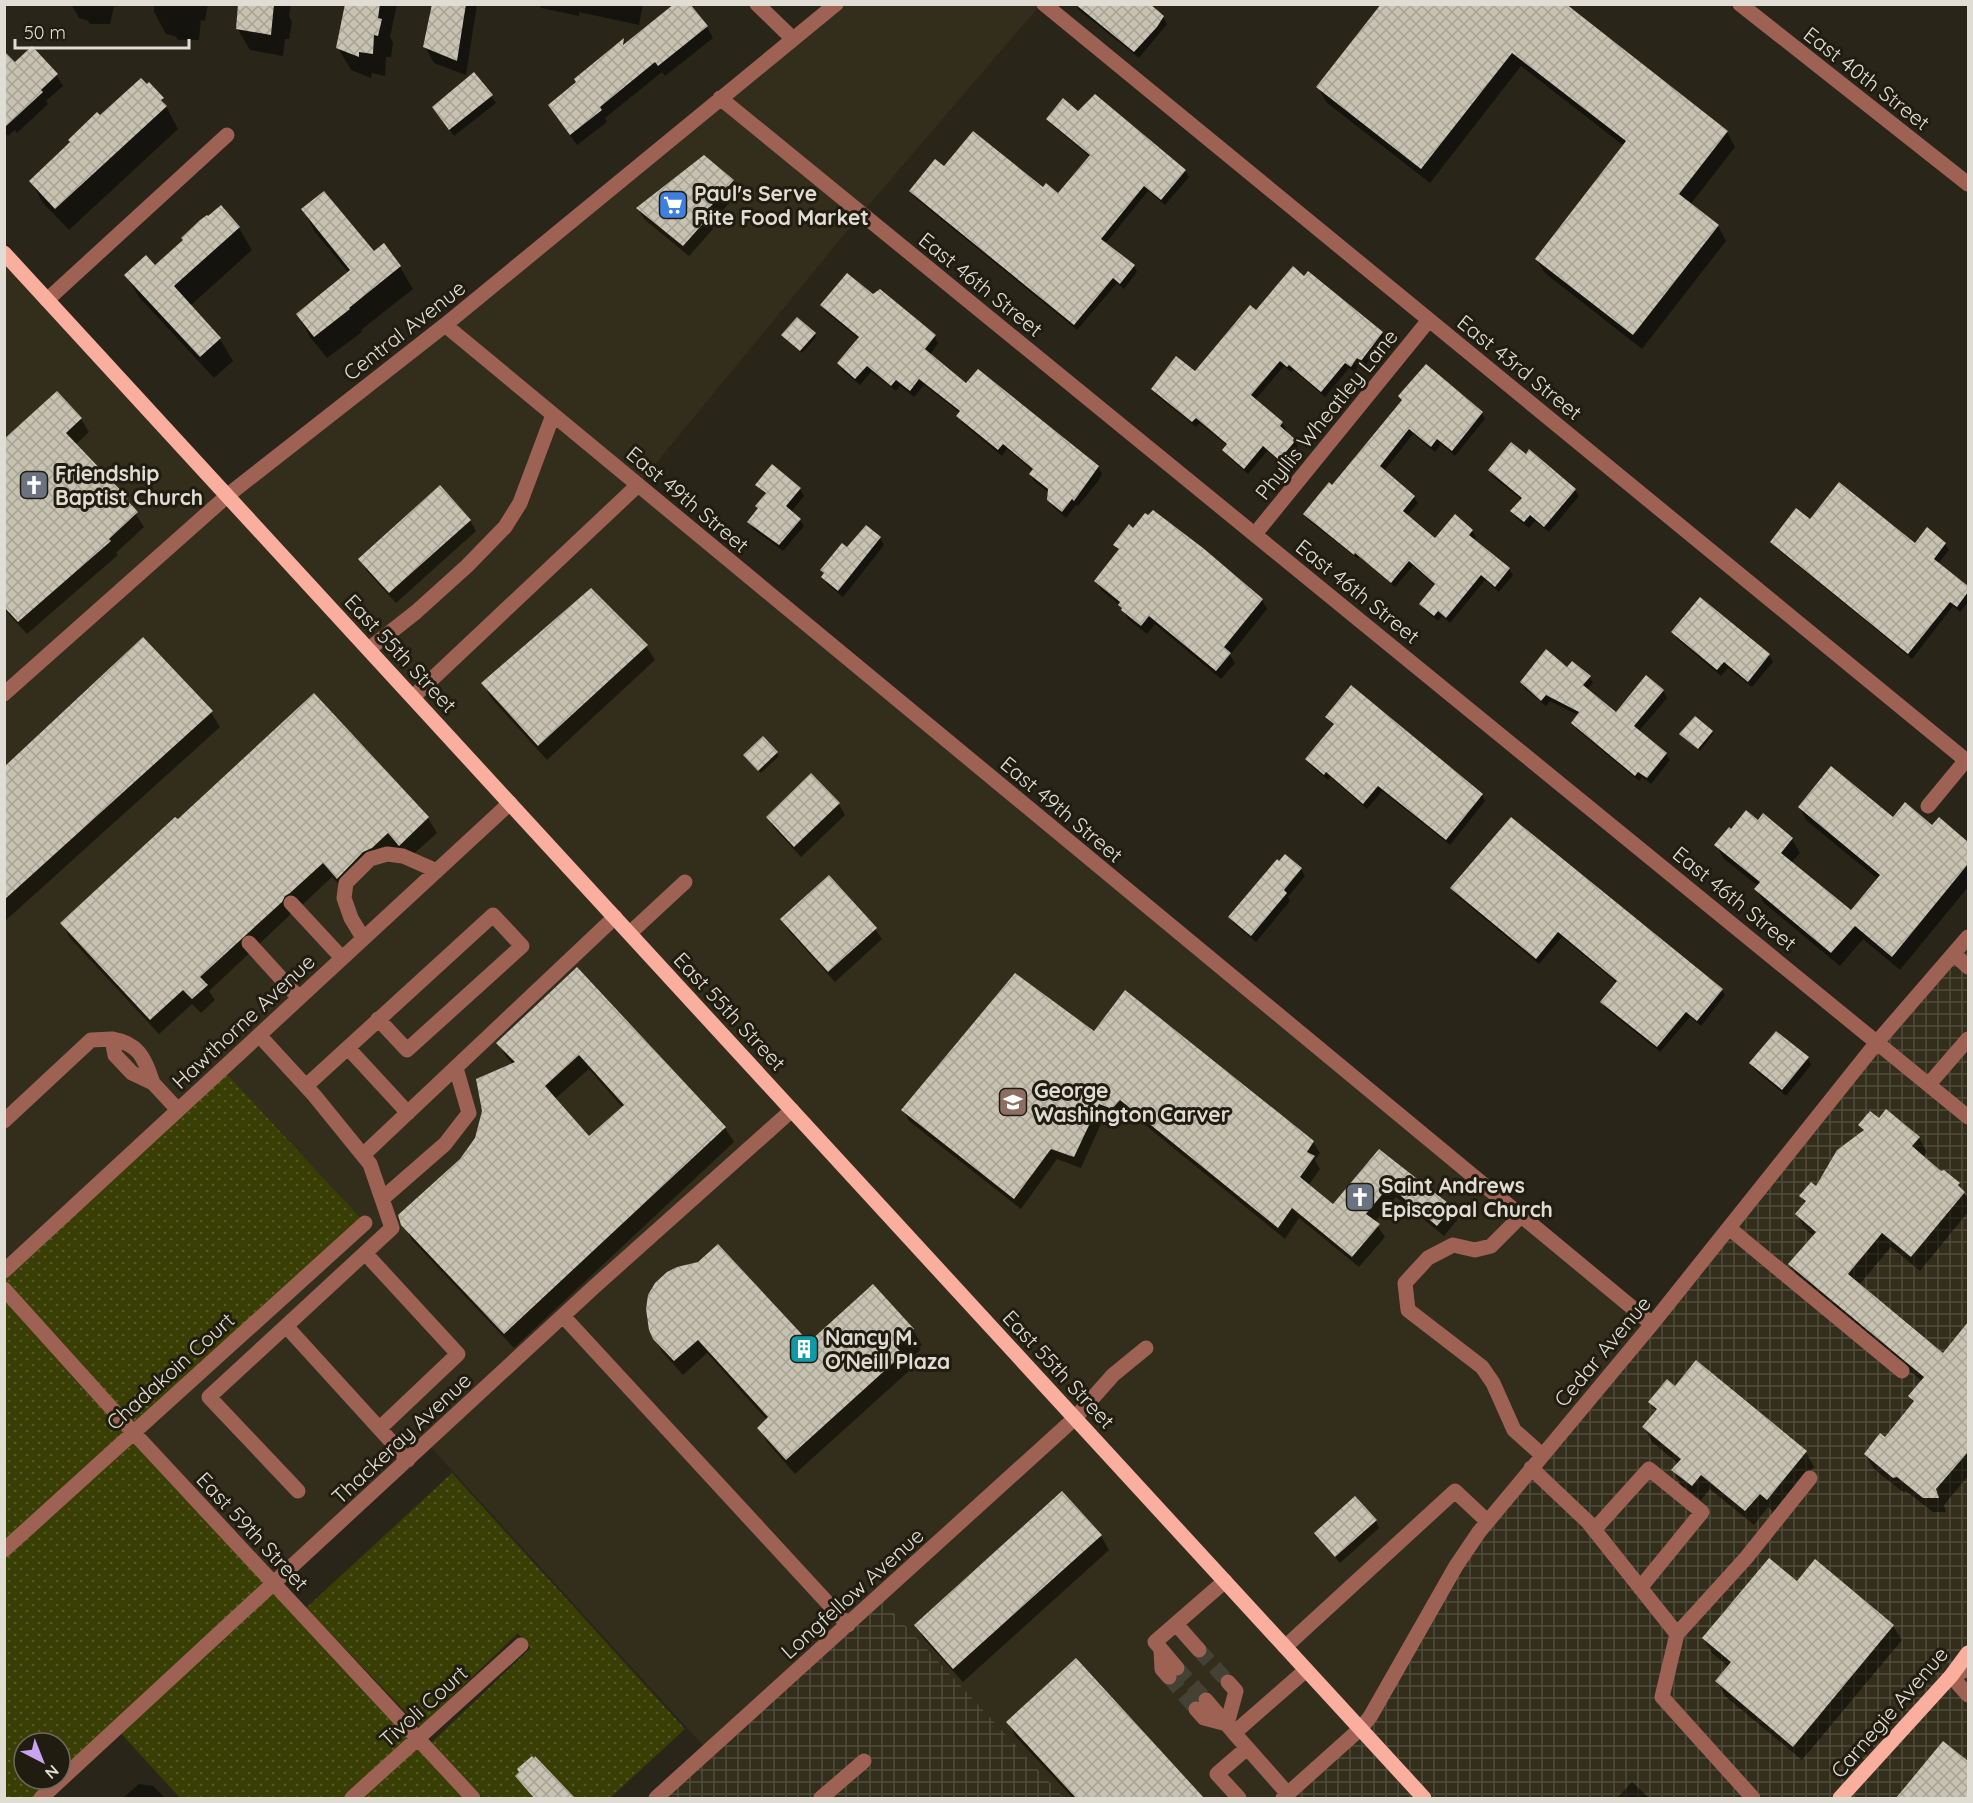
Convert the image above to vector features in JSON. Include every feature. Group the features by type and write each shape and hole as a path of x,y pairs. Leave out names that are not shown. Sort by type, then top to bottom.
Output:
{"main road":[{"name":"East 55th Street","path":"4,253 1424,1798"},
{"name":"Carnegie Avenue","path":"1840,1798 1951,1676 1968,1653"}],"street":[{"path":"758,4 793,39"},
{"name":"Central Avenue","path":"4,694 228,495 445,325 836,4"},
{"name":"East 43rd Street","path":"1044,4 1967,761"},
{"name":"East 40th Street","path":"1740,4 1968,184"},
{"name":"East 46th Street","path":"720,98 1968,1116"},
{"path":"47,300 226,135"},
{"name":"Phyllis Wheatley Lane","path":"1255,534 1430,320"},
{"name":"East 49th Street","path":"445,325 1652,1324"},
{"path":"369,649 467,567 505,527 520,503 553,415"},
{"path":"412,697 638,485"},
{"path":"1928,806 1967,761"},
{"name":"Hawthorne Avenue","path":"4,1270 510,803"},
{"path":"363,938 351,918 344,898 346,883 370,859 387,854 403,856 437,870"},
{"path":"630,933 685,882"},
{"path":"291,903 342,958"},
{"path":"306,1086 378,1019 493,915 522,946 407,1050 378,1019"},
{"path":"363,1155 615,917"},
{"name":"Cedar Avenue","path":"1286,1796 1360,1729 1388,1686 1456,1566 1487,1521 1652,1324 1878,1041 1968,937"},
{"path":"249,943 299,998"},
{"path":"1954,954 1968,967"},
{"path":"259,1035 306,1086 370,1164 392,1228 209,1397 298,1491"},
{"path":"4,1121 91,1040 112,1039 128,1042 146,1061 153,1083 178,1110"},
{"path":"1929,1084 1968,1039"},
{"path":"348,1048 408,1113"},
{"path":"382,1199 445,1144 469,1113 456,1068"},
{"name":"Thackeray Avenue","path":"41,1798 563,1316 792,1110"},
{"path":"1521,1216 1491,1246 1475,1250 1453,1245 1428,1258 1405,1283 1408,1310 1482,1367 1493,1383 1514,1430 1542,1455"},
{"name":"Chadakoin Court","path":"4,1550 365,1223"},
{"path":"1729,1228 1902,1371"},
{"path":"365,1253 458,1354 380,1428"},
{"name":"East 59th Street","path":"4,1289 133,1432 473,1798"},
{"path":"563,1316 848,1625"},
{"path":"286,1326 408,1460"},
{"name":"Longfellow Avenue","path":"656,1798 1075,1418 1113,1375 1146,1348"},
{"path":"1531,1468 1594,1530 1677,1634"},
{"path":"1594,1530 1649,1469 1701,1512 1640,1588"},
{"path":"1753,1798 1662,1697 1677,1634 1746,1558 1810,1478"},
{"path":"1286,1647 1455,1491 1487,1521"},
{"path":"1173,1672 1155,1642 1225,1581"},
{"path":"1176,1624 1199,1650"},
{"name":"Tivoli Court","path":"352,1798 521,1645"},
{"path":"1230,1729 1306,1670"},
{"path":"1968,1670 1951,1676 1968,1695"},
{"path":"1228,1682 1236,1691 1230,1729"},
{"path":"1201,1705 1230,1729 1286,1796"},
{"path":"1239,1798 1217,1774 1247,1748"},
{"path":"821,1798 864,1761"}],"shaded area":[{"path":"1041,4 862,213 638,485 1652,1324 1370,1717 1283,1798 1064,1798 879,1597 708,1751 427,1443 274,1585 5,1271 5,253 228,495 836,5"},
{"path":"1968,937 1968,1798 1283,1798 1360,1729 1456,1566"},
{"path":"879,1597 1064,1798 656,1798"}],"green space":[{"path":"222,1069 365,1223 133,1433 474,1798 180,1798 117,1729 72,1770 72,1731 12,1731 12,1791 49,1791 41,1798 5,1798 5,1271"},
{"path":"452,1473 685,1729 610,1798 483,1798 430,1744 531,1648 518,1633 420,1727 306,1608"}],"building":[{"path":"238,4 274,4 271,35 236,29"},
{"path":"345,4 380,4 378,18 382,19 378,36 374,35 373,54 359,52 359,57 336,48"},
{"path":"432,4 466,4 457,61 423,47"},
{"path":"674,4 690,4 708,26 658,66 655,62 600,107 602,110 570,135 548,105 576,82 574,79 624,38 623,45"},
{"path":"1075,4 1150,4 1164,16 1134,52"},
{"path":"1381,4 1566,4 1728,131 1679,194 1719,225 1633,335 1535,259 1626,141 1512,53 1421,169 1316,87"},
{"path":"32,46 58,74 41,90 43,92 4,128 4,51 15,62"},
{"path":"474,72 493,95 449,130 432,107"},
{"path":"141,78 147,84 149,82 164,98 161,100 167,106 55,209 29,181 70,142 68,140 97,112 100,115"},
{"path":"1095,94 1186,170 1161,200 1144,186 1101,239 1135,265 1120,284 1113,278 1074,325 909,191 935,159 944,166 973,131 1043,187 1046,183 1058,193 1090,155 1046,119 1063,98 1078,111"},
{"path":"704,155 734,180 704,214 708,218 683,246 636,208"},
{"path":"324,191 374,251 384,243 401,266 314,337 296,314 350,270 301,209"},
{"path":"221,205 240,227 174,286 221,338 200,357 124,275 146,255 155,265 183,240 181,238 200,220"},
{"path":"1293,266 1304,276 1308,271 1383,332 1361,361 1357,358 1351,367 1345,363 1321,392 1289,365 1287,367 1280,361 1251,395 1283,422 1280,426 1296,440 1279,460 1263,446 1244,469 1222,450 1227,444 1196,418 1192,422 1151,389 1176,356 1195,371 1250,305 1256,310"},
{"path":"847,273 873,294 880,289 936,335 925,349 966,383 978,369 1099,466 1074,501 1072,499 1062,512 1047,500 1048,489 1029,474 1033,469 1003,444 998,450 956,416 960,411 919,379 910,391 896,380 891,386 867,366 855,379 837,363 859,337 820,305"},
{"path":"797,317 816,333 800,351 781,335"},
{"path":"1426,364 1483,412 1452,451 1437,439 1431,447 1409,429 1380,466 1415,496 1403,511 1435,538 1455,514 1473,530 1469,535 1510,568 1495,587 1481,575 1446,618 1438,611 1434,616 1419,604 1435,584 1409,561 1391,583 1303,514 1329,482 1332,485 1402,400 1398,396"},
{"path":"57,391 82,418 66,433 128,498 126,499 138,512 109,539 111,541 18,622 4,607 4,439"},
{"path":"1511,442 1526,454 1529,449 1576,489 1544,527 1530,515 1524,522 1510,511 1522,498 1488,470"},
{"path":"772,464 801,488 786,506 801,519 779,545 747,522 758,508 755,506 766,493 755,485"},
{"path":"1839,482 1915,543 1927,527 1946,543 1934,559 1968,586 1968,592 1957,607 1950,602 1908,654 1770,542 1796,508 1810,519"},
{"path":"440,485 471,520 389,593 358,559"},
{"path":"1153,510 1203,548 1263,599 1224,647 1231,653 1216,671 1149,616 1141,626 1121,610 1122,608 1118,605 1120,602 1094,581 1119,549 1113,545 1129,524 1133,528 1145,513 1148,515"},
{"path":"866,525 881,537 838,591 821,577 824,573 820,570 842,543 847,547"},
{"path":"591,588 648,645 538,746 481,683"},
{"path":"1700,597 1770,654 1748,682 1724,662 1717,670 1671,632"},
{"path":"143,637 213,711 4,900 4,767"},
{"path":"1546,649 1567,667 1572,661 1591,676 1583,685 1616,712 1646,675 1664,690 1634,726 1667,753 1647,778 1638,772 1635,776 1571,723 1579,712 1546,695 1541,701 1520,682"},
{"path":"1351,685 1483,794 1446,840 1378,786 1363,804 1326,772 1324,775 1305,759 1334,724 1325,717"},
{"path":"314,693 429,817 399,846 388,833 372,848 363,852 337,879 323,863 200,977 208,985 192,999 183,990 150,1020 60,923 175,817 178,819"},
{"path":"1695,716 1713,731 1698,749 1679,734"},
{"path":"763,736 778,752 758,771 743,755"},
{"path":"1831,766 1893,817 1905,802 1932,825 1939,817 1968,842 1968,864 1892,957 1855,926 1831,953 1754,889 1760,882 1714,845 1746,810 1758,820 1763,813 1793,838 1781,853 1851,910 1880,875 1798,807"},
{"path":"811,773 840,803 794,847 766,817"},
{"path":"1511,817 1723,989 1697,1021 1686,1012 1657,1047 1600,1002 1617,981 1558,932 1536,959 1450,888"},
{"path":"1285,854 1302,868 1284,890 1287,893 1251,936 1228,917 1277,859 1279,861"},
{"path":"829,875 877,928 828,972 780,919"},
{"path":"577,967 726,1127 504,1334 401,1225 398,1215 460,1159 475,1138 482,1111 476,1079 515,1062 496,1043","holes":["579,1055 624,1105 589,1136 545,1086"]},
{"name":"George Washington Carver","path":"1015,973 1094,1031 1125,990 1314,1141 1307,1152 1315,1156 1300,1177 1333,1204 1379,1149 1453,1207 1437,1226 1389,1186 1366,1214 1380,1224 1352,1257 1292,1208 1278,1228 1120,1100 1112,1109 1099,1104 1074,1157 1051,1149 1014,1199 901,1110"},
{"path":"1776,1031 1809,1057 1782,1090 1749,1063"},
{"path":"1886,1109 1920,1137 1912,1146 1941,1171 1944,1170 1960,1183 1958,1185 1965,1192 1911,1257 1882,1233 1848,1274 1943,1353 1968,1322 1968,1452 1936,1489 1939,1498 1923,1498 1897,1477 1893,1478 1864,1454 1880,1433 1885,1437 1914,1401 1908,1396 1924,1377 1788,1264 1816,1232 1795,1214 1806,1201 1799,1196 1811,1182 1816,1186 1837,1150 1864,1130 1858,1125 1870,1111 1879,1118"},
{"name":"Nancy M. O'Neill Plaza","path":"718,1244 809,1342 873,1284 914,1329 913,1334 897,1348 903,1354 786,1460 757,1428 768,1417 698,1340 674,1361 653,1339 649,1330 646,1309 648,1295 655,1283 667,1272 677,1267 698,1262"},
{"path":"1696,1360 1807,1451 1767,1500 1760,1494 1745,1511 1701,1475 1692,1486 1671,1470 1681,1459 1642,1427 1657,1409 1648,1402 1667,1379 1675,1386"},
{"path":"1062,1491 1102,1535 953,1669 914,1625"},
{"path":"1355,1496 1377,1520 1335,1557 1314,1533"},
{"path":"1769,1558 1797,1581 1815,1559 1894,1625 1793,1747 1715,1681 1731,1662 1702,1638"},
{"path":"1076,1658 1204,1798 1076,1798 1006,1722"},
{"path":"1943,1741 1968,1761 1968,1798 1896,1798"},
{"path":"532,1756 534,1758 535,1756 575,1798 534,1798 515,1776 519,1772 517,1769"}],"tunnel":[{"path":"1199,1650 1228,1682"},
{"path":"1177,1668 1206,1700"},
{"path":"1169,1677 1196,1709"}],"place":[{"name":"Paul's Serve Rite Food Market","path":"673,205"},
{"name":"Friendship Baptist Church","path":"34,485"},
{"name":"George Washington Carver","path":"1013,1102"},
{"name":"Saint Andrews Episcopal Church","path":"1360,1197"},
{"name":"Nancy M. O'Neill Plaza","path":"804,1349"}]}
